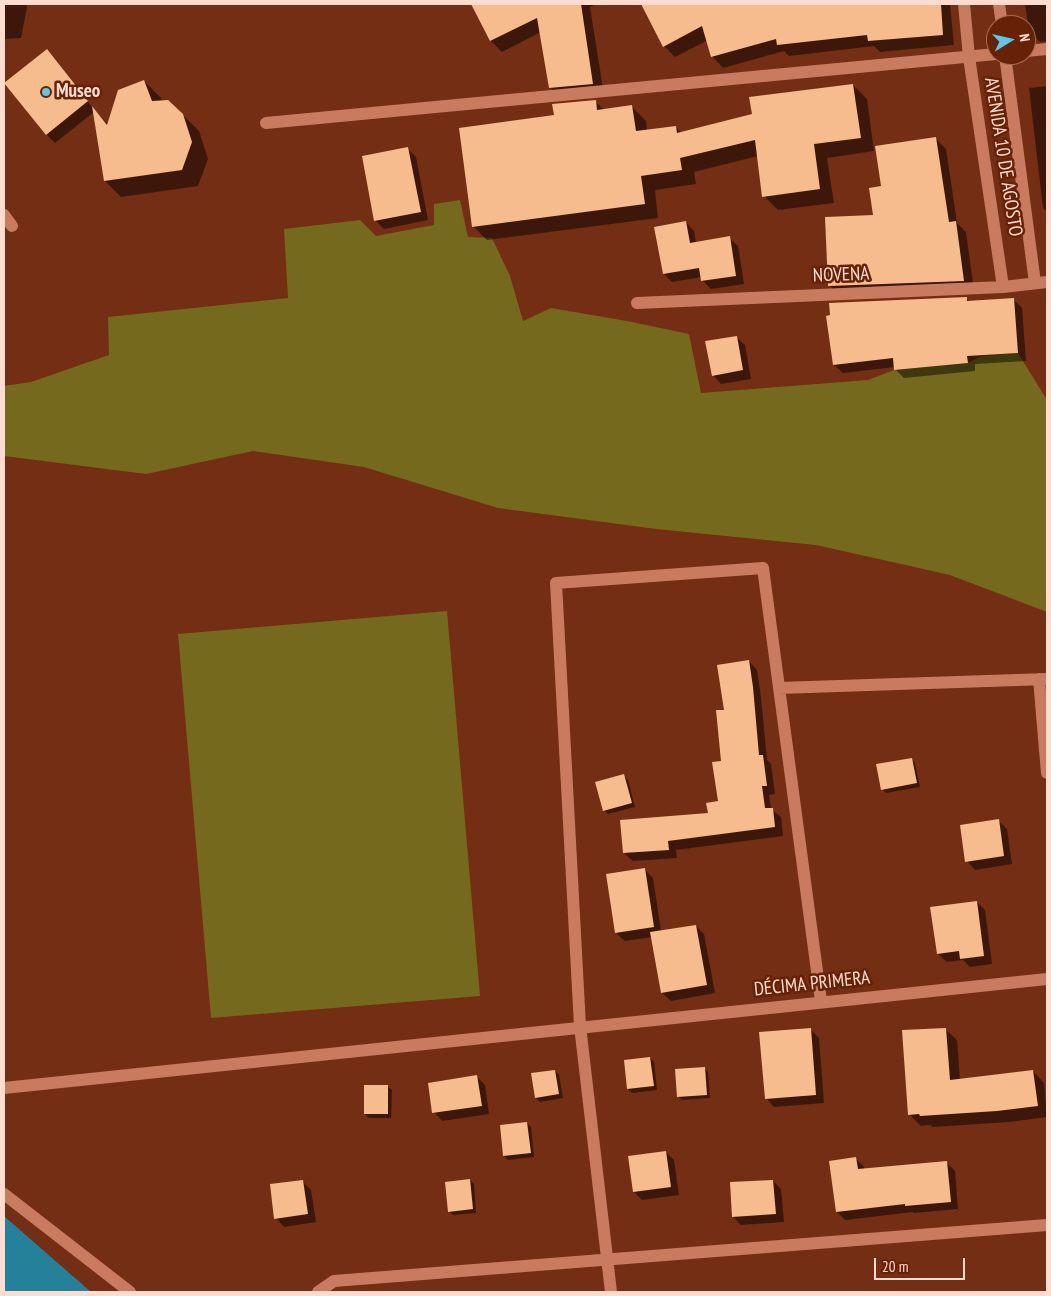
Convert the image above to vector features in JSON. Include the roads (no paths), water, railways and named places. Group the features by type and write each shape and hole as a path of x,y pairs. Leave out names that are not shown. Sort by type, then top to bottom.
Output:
{"street":[{"name":"AVENIDA 10 DE AGOSTO","path":"964,4 969,57 1003,287"},
{"path":"266,124 986,55"},
{"name":"AVENIDA 10 DE AGOSTO","path":"1006,65 1041,282"},
{"path":"4,215 12,226"},
{"name":"NOVENA","path":"637,303 1003,287 1041,282"},
{"path":"611,1292 580,1026 556,583 763,568 821,1001"},
{"path":"779,688 1043,679 1047,773"},
{"name":"DÉCIMA PRIMERA","path":"4,1088 580,1026 1047,979"},
{"path":"4,1194 130,1292"},
{"path":"318,1292 334,1281 1047,1225"}],"water":[{"path":"4,1216 91,1292 4,1292"}],"place":[{"name":"Museo","path":"46,92"}]}
